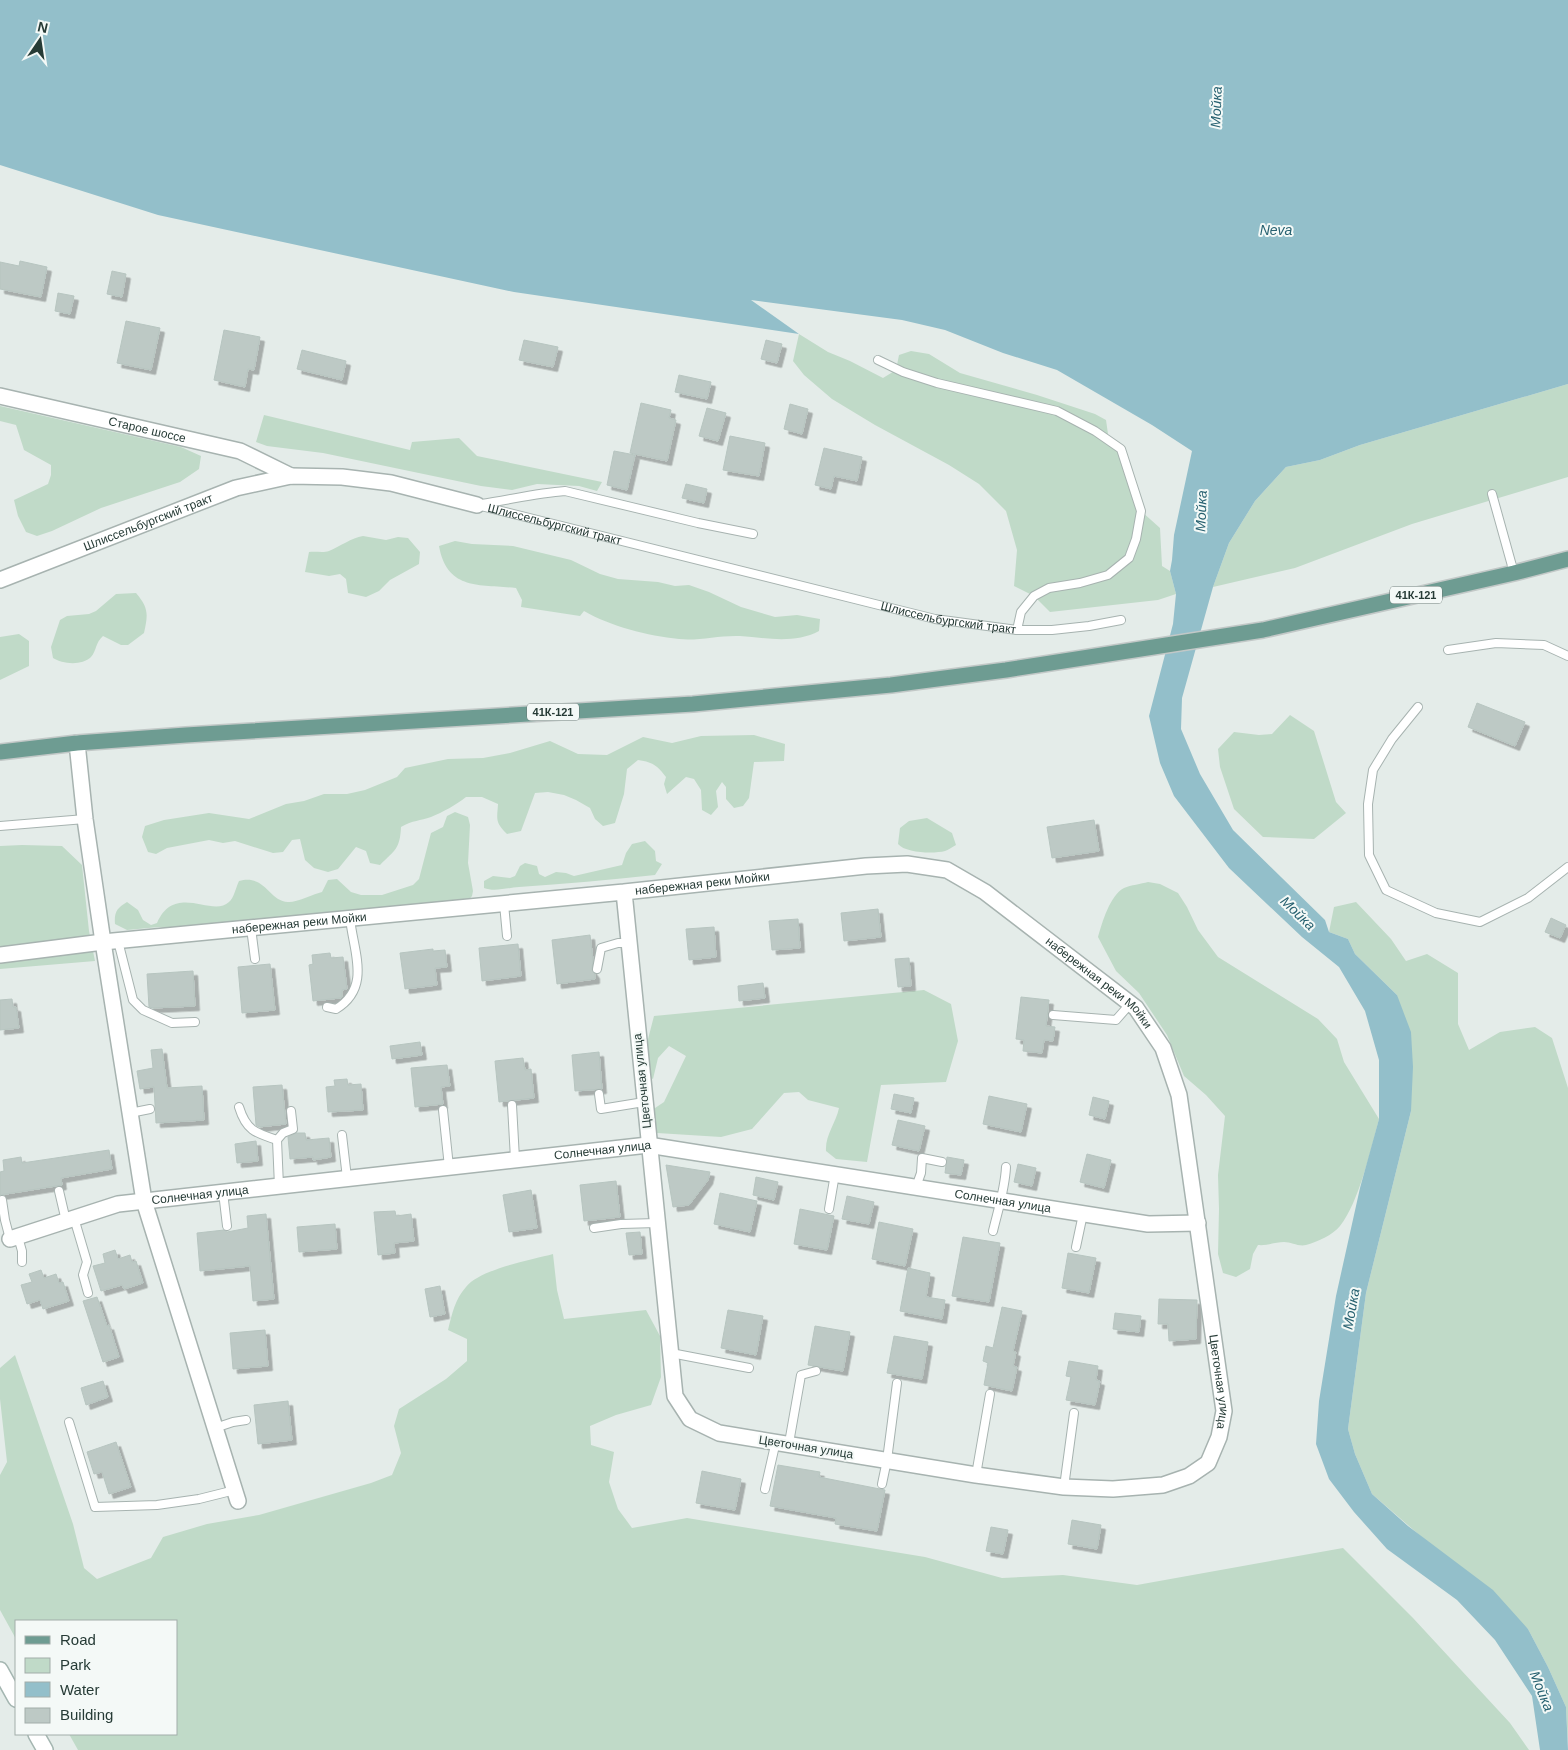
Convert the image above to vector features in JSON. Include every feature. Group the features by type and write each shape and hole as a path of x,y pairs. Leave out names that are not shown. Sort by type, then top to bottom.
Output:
{"main road":[{"name":"41К-121","path":"0,752 77,743 479,716 693,704 901,683 1006,670 1263,630 1568,559"}],"street":[{"name":"Старое шоссе","path":"0,396 240,451 291,476"},
{"name":"Шлиссельбургский тракт","path":"0,580 236,488 291,476 342,476 391,483 477,504"},
{"path":"77,743 85,819 111,942 130,1113 144,1201 236,1495"},
{"name":"набережная реки Мойки","path":"0,955 111,942 624,892 866,866 907,864 946,870 985,892 1136,1008 1163,1048 1179,1094 1198,1223"},
{"name":"Цветочная улица","path":"624,892 648,1145 675,1396 690,1420 719,1433 976,1475 1064,1487 1112,1489 1163,1485 1189,1476 1208,1463 1219,1437 1224,1411 1198,1223"},
{"name":"Солнечная улица","path":"14,1238 118,1204 648,1145 1148,1224 1198,1223"},
{"path":"0,1670 15,1697"},
{"path":"37,1735 45,1750"}],"lane":[{"path":"878,360 903,372 937,383 1057,411 1095,431 1121,449 1141,512 1136,540 1129,558 1108,575 1080,584 1049,588 1034,596 1021,612 1016,630"},
{"path":"477,504 511,500 544,492 565,491 698,523 753,534"},
{"path":"1492,494 1514,573"},
{"name":"Шлиссельбургский тракт","path":"477,504 935,619 1016,630 1052,630 1121,620"},
{"path":"1448,650 1496,643 1544,645 1568,656"},
{"path":"1418,707 1392,739 1374,770 1368,804 1369,855 1386,890 1436,912 1480,922 1528,898 1568,867"},
{"path":"0,826 85,819"},
{"path":"504,904 507,936"},
{"path":"326,1007 336,1009 345,1004 355,988 359,974 350,918"},
{"path":"251,928 254,959"},
{"path":"111,942 132,1000 143,1010 172,1024 195,1022"},
{"path":"598,969 601,948 618,943 629,943"},
{"path":"1053,1015 1116,1020 1130,1004"},
{"path":"599,1094 601,1109 644,1102"},
{"path":"512,1105 515,1160"},
{"path":"239,1106 243,1120 257,1134 277,1140"},
{"path":"130,1113 150,1109"},
{"path":"442,1110 449,1167"},
{"path":"280,1186 277,1140 283,1133 293,1128 291,1111"},
{"path":"342,1136 347,1178"},
{"path":"916,1187 921,1172 922,1158 942,1162"},
{"path":"993,1231 1005,1185 1006,1168"},
{"path":"829,1209 835,1174"},
{"path":"59,1192 88,1262 83,1276 88,1293"},
{"path":"223,1192 227,1226"},
{"path":"2,1200 5,1220 22,1252 22,1262"},
{"path":"1076,1247 1083,1214"},
{"path":"594,1228 621,1224 657,1223"},
{"path":"670,1353 749,1368"},
{"path":"764,1489 783,1442 801,1375 816,1372"},
{"path":"882,1484 897,1383"},
{"path":"976,1475 990,1394"},
{"path":"1064,1487 1074,1413"},
{"path":"215,1428 246,1420"},
{"path":"69,1422 95,1507 157,1505 236,1495"}],"green space":[{"path":"799,334 828,352 883,378 896,370 899,355 911,351 929,354 960,373 1037,395 1095,414 1106,420 1109,441 1121,449 1141,511 1160,528 1162,566 1170,571 1176,594 1158,600 1050,612 1034,596 1014,586 1017,550 1006,511 979,484 832,399 804,375 793,361"},
{"path":"1568,384 1568,477 1412,524 1295,568 1213,587 1229,543 1255,501 1286,467 1320,460 1360,445"},
{"path":"0,406 181,447 201,456 199,469 180,482 101,508 37,536 26,532 18,516 14,500 48,484 51,475 51,465 24,450 16,425 0,421"},
{"path":"264,415 410,450 412,442 459,438 477,456 602,482 597,491 579,486 537,484 512,490 481,486 323,453 267,446 256,442"},
{"path":"363,536 386,540 398,537 408,538 420,552 419,564 390,580 379,591 366,597 348,593 346,579 340,574 329,576 305,572 309,552 329,551 350,540"},
{"path":"455,541 472,544 513,546 571,560 600,574 618,579 658,582 675,586 689,585 741,607 775,617 797,615 820,619 819,631 800,638 790,639 732,636 679,639 630,630 584,611 580,616 521,607 522,600 516,588 478,585 457,578 449,571 443,561 439,546"},
{"path":"136,593 143,603 146,612 144,633 128,645 121,645 103,636 91,657 83,662 67,663 53,658 51,647 60,620 67,616 89,614 96,611 116,594"},
{"path":"19,634 29,641 29,666 0,680 0,637"},
{"path":"1290,715 1314,731 1336,802 1346,813 1314,839 1263,837 1234,809 1220,767 1218,749 1234,732 1259,735 1272,734"},
{"path":"754,735 785,744 784,761 754,762 749,798 743,806 734,808 726,799 726,787 722,782 716,791 718,807 711,815 702,810 701,790 694,779 686,777 667,794 664,784 666,777 663,773 654,765 638,760 627,769 624,794 615,823 603,826 595,819 590,808 564,795 548,792 535,793 521,831 507,834 500,826 498,820 498,804 482,797 466,797 454,806 436,815 401,827 396,849 380,865 370,863 366,851 356,847 338,869 328,872 314,868 305,860 300,839 292,840 283,852 273,853 235,841 223,843 209,840 167,848 156,854 148,852 142,837 145,826 164,820 209,813 249,819 286,804 304,801 324,794 347,794 365,790 397,777 405,768 448,759 483,758 510,753 550,741 578,754 607,755 643,737 672,743 701,736"},
{"path":"455,812 468,817 470,825 468,863 473,891 472,896 467,902 192,932 159,927 127,930 115,924 117,911 127,902 138,910 143,920 151,925 157,923 165,911 173,905 193,903 222,906 231,900 239,881 255,881 281,901 288,902 322,892 328,880 337,879 351,892 361,895 382,895 413,885 419,879 431,833 443,827 447,816"},
{"path":"927,818 952,833 956,845 945,851 927,852 913,851 898,844 900,828 909,821"},
{"path":"645,841 655,851 656,861 662,864 655,875 492,890 484,888 484,881 493,876 510,878 515,876 520,866 525,863 537,866 539,874 545,877 556,872 574,876 622,865 626,853 632,844"},
{"path":"0,846 62,846 82,865 89,931 95,961 0,969"},
{"path":"1148,882 1160,884 1178,893 1198,930 1218,957 1318,1019 1337,1039 1344,1062 1379,1119 1359,1190 1347,1216 1340,1226 1324,1238 1306,1245 1284,1242 1258,1245 1253,1254 1250,1269 1236,1277 1223,1273 1218,1254 1218,1175 1225,1116 1206,1095 1184,1076 1167,1035 1139,993 1116,971 1098,937 1107,910 1119,892 1124,888"},
{"path":"1356,902 1391,939 1406,961 1427,954 1458,973 1458,1024 1469,1050 1500,1032 1535,1027 1552,1038 1568,1088 1568,1746 1566,1707 1528,1629 1372,1494 1355,1454 1348,1429 1366,1293 1411,1111 1397,995 1355,954 1348,939 1329,932 1334,907"},
{"path":"924,990 951,1004 958,1041 946,1082 881,1085 867,1162 836,1159 826,1151 827,1140 839,1108 808,1100 799,1092 784,1093 752,1129 721,1137 657,1133 653,1122 655,1108 664,1102 686,1056 669,1046 658,1058 653,1079 647,1076 647,1043 654,1016"},
{"path":"553,1254 557,1290 564,1319 646,1310 660,1336 661,1377 651,1405 616,1415 590,1426 591,1445 614,1452 609,1482 618,1509 632,1528 687,1518 925,1557 1002,1578 1063,1575 1137,1585 1343,1548 1413,1618 1510,1723 1529,1750 78,1750 70,1735 178,1735 178,1620 15,1620 15,1637 0,1610 0,1475 7,1462 0,1399 0,1368 15,1355 73,1524 84,1568 97,1579 151,1558 163,1537 207,1524 259,1515 371,1483 392,1475 401,1453 394,1426 399,1409 446,1379 467,1361 467,1339 448,1330 454,1307 459,1297 466,1287 482,1275 519,1262"}],"water":[{"name":"Neva","path":"0,0 1568,0 1568,384 1360,445 1320,460 1286,467 1255,501 1229,543 1213,587 1182,698 1181,729 1200,774 1233,830 1325,920 1329,932 1348,939 1355,954 1397,995 1411,1032 1413,1067 1411,1111 1366,1293 1348,1429 1355,1454 1372,1494 1408,1526 1493,1590 1528,1629 1566,1707 1568,1750 1540,1750 1532,1696 1495,1640 1457,1600 1387,1549 1354,1512 1329,1479 1316,1444 1319,1401 1336,1296 1360,1188 1379,1119 1379,1060 1365,1011 1339,967 1302,937 1229,868 1174,796 1160,763 1149,716 1173,624 1176,594 1170,571 1174,535 1192,451 1152,425 1057,370 1003,353 945,330 902,320 751,300 799,334 514,292 158,215 0,165"}],"building":[{"path":"20,261 47,267 41,297 0,289 0,262 19,266"},
{"path":"112,271 126,274 122,297 107,294"},
{"path":"58,293 74,296 70,314 55,311"},
{"path":"126,321 160,328 151,370 117,363"},
{"path":"224,330 260,337 254,370 248,369 245,387 214,380"},
{"path":"524,340 558,347 553,367 519,360"},
{"path":"766,340 782,344 777,363 761,359"},
{"path":"302,350 346,361 342,380 297,369"},
{"path":"679,375 711,382 707,399 675,392"},
{"path":"641,403 671,410 669,418 676,420 667,461 630,453"},
{"path":"790,404 808,409 802,434 784,429"},
{"path":"707,408 726,413 718,441 699,436"},
{"path":"730,436 765,443 759,476 723,470"},
{"path":"824,448 862,457 857,481 834,476 831,489 815,485"},
{"path":"614,451 635,455 627,490 607,485"},
{"path":"686,484 707,489 704,503 682,498"},
{"path":"1477,703 1525,722 1515,746 1468,727"},
{"path":"1094,820 1099,851 1052,858 1047,827"},
{"path":"878,909 881,937 844,941 841,913"},
{"path":"1551,918 1566,925 1560,938 1545,932"},
{"path":"798,919 800,948 772,950 769,921"},
{"path":"714,927 716,957 689,960 686,929"},
{"path":"590,935 593,960 592,970 595,974 595,979 557,984 552,940"},
{"path":"518,944 521,976 482,981 479,948"},
{"path":"433,949 433,951 445,950 447,967 435,968 437,985 405,989 400,953"},
{"path":"330,953 331,958 343,957 347,989 342,990 342,997 340,998 313,1001 309,965 313,964 312,955"},
{"path":"909,958 911,986 898,987 895,959"},
{"path":"270,964 275,1010 242,1013 238,967"},
{"path":"193,971 195,1006 149,1007 147,974"},
{"path":"763,983 765,998 739,1001 738,986"},
{"path":"1021,997 1049,1000 1046,1026 1055,1027 1053,1041 1044,1040 1042,1053 1023,1051 1024,1040 1016,1039"},
{"path":"12,999 13,1007 16,1007 19,1028 0,1030 0,1000"},
{"path":"420,1042 422,1055 392,1059 390,1046"},
{"path":"162,1049 167,1088 202,1086 204,1120 156,1123 154,1087 140,1089 137,1071 153,1068 151,1050"},
{"path":"599,1052 602,1089 575,1091 572,1055"},
{"path":"523,1058 525,1070 531,1069 534,1098 499,1102 495,1061"},
{"path":"447,1065 450,1086 441,1087 443,1104 415,1107 411,1068"},
{"path":"347,1079 348,1085 361,1084 363,1110 328,1112 326,1087 335,1086 334,1080"},
{"path":"282,1085 286,1124 259,1127 256,1125 253,1087"},
{"path":"894,1094 914,1098 911,1113 891,1109"},
{"path":"989,1096 1027,1104 1021,1132 983,1124"},
{"path":"1093,1097 1109,1101 1105,1119 1089,1115"},
{"path":"898,1120 925,1126 919,1151 892,1145"},
{"path":"296,1133 305,1133 306,1140 329,1138 331,1157 313,1160 313,1157 290,1159 288,1137"},
{"path":"256,1141 258,1161 237,1163 235,1144"},
{"path":"109,1150 112,1169 61,1178 62,1185 0,1195 0,1172 4,1171 3,1160 21,1157 22,1163"},
{"path":"1087,1154 1111,1160 1104,1188 1080,1182"},
{"path":"947,1157 964,1160 961,1175 945,1173"},
{"path":"1018,1164 1036,1168 1032,1186 1014,1182"},
{"path":"666,1165 710,1172 708,1180 689,1205 673,1207"},
{"path":"756,1177 778,1182 774,1200 753,1195"},
{"path":"616,1181 620,1217 584,1221 580,1185"},
{"path":"531,1190 537,1228 509,1232 503,1195"},
{"path":"720,1193 757,1201 750,1232 714,1224"},
{"path":"847,1196 874,1202 869,1224 842,1219"},
{"path":"800,1209 834,1216 827,1250 794,1244"},
{"path":"395,1211 396,1216 411,1214 414,1241 394,1243 395,1253 378,1255 374,1212"},
{"path":"266,1214 274,1299 253,1301 250,1266 200,1271 197,1233 224,1230 227,1232 248,1228 247,1216"},
{"path":"879,1222 913,1229 905,1266 872,1259"},
{"path":"335,1224 337,1249 299,1252 297,1227"},
{"path":"640,1232 642,1254 629,1255 626,1233"},
{"path":"963,1237 1000,1243 989,1302 952,1296"},
{"path":"115,1250 118,1259 130,1255 132,1262 136,1261 143,1283 124,1289 122,1285 101,1291 93,1266 105,1263 103,1254"},
{"path":"1068,1253 1096,1258 1089,1293 1062,1288"},
{"path":"908,1268 930,1273 926,1297 945,1300 942,1319 900,1311"},
{"path":"41,1270 44,1278 56,1274 59,1283 63,1282 69,1301 43,1309 40,1300 27,1304 21,1285 32,1282 29,1274"},
{"path":"440,1286 445,1314 430,1317 425,1289"},
{"path":"97,1297 107,1326 109,1325 119,1357 103,1362 83,1301"},
{"path":"1159,1299 1197,1300 1196,1339 1169,1341 1168,1324 1158,1324"},
{"path":"1002,1307 1022,1311 1013,1351 1016,1352 1013,1366 1017,1367 1012,1391 984,1385 988,1363 983,1361 986,1346 993,1348"},
{"path":"728,1310 763,1316 756,1355 721,1348"},
{"path":"1115,1313 1141,1316 1139,1332 1113,1329"},
{"path":"815,1326 850,1332 843,1371 808,1365"},
{"path":"265,1330 268,1366 233,1369 230,1333"},
{"path":"894,1336 928,1342 922,1379 887,1373"},
{"path":"1069,1361 1098,1366 1096,1380 1100,1381 1095,1405 1066,1400 1071,1377 1066,1376"},
{"path":"103,1381 108,1397 86,1405 81,1388"},
{"path":"288,1401 292,1440 258,1444 254,1405"},
{"path":"116,1442 131,1487 109,1494 102,1472 94,1474 87,1452"},
{"path":"778,1465 820,1472 819,1477 885,1490 877,1531 835,1524 836,1518 770,1506"},
{"path":"702,1471 741,1479 735,1510 696,1503"},
{"path":"1072,1520 1101,1525 1097,1549 1068,1544"},
{"path":"991,1527 1008,1530 1003,1554 986,1551"}],"water label":[{"name":"Мойка","path":"1216,107"},
{"name":"Мойка","path":"1201,511"},
{"name":"Мойка","path":"1298,913"},
{"name":"Мойка","path":"1351,1309"},
{"name":"Мойка","path":"1542,1691"}]}
